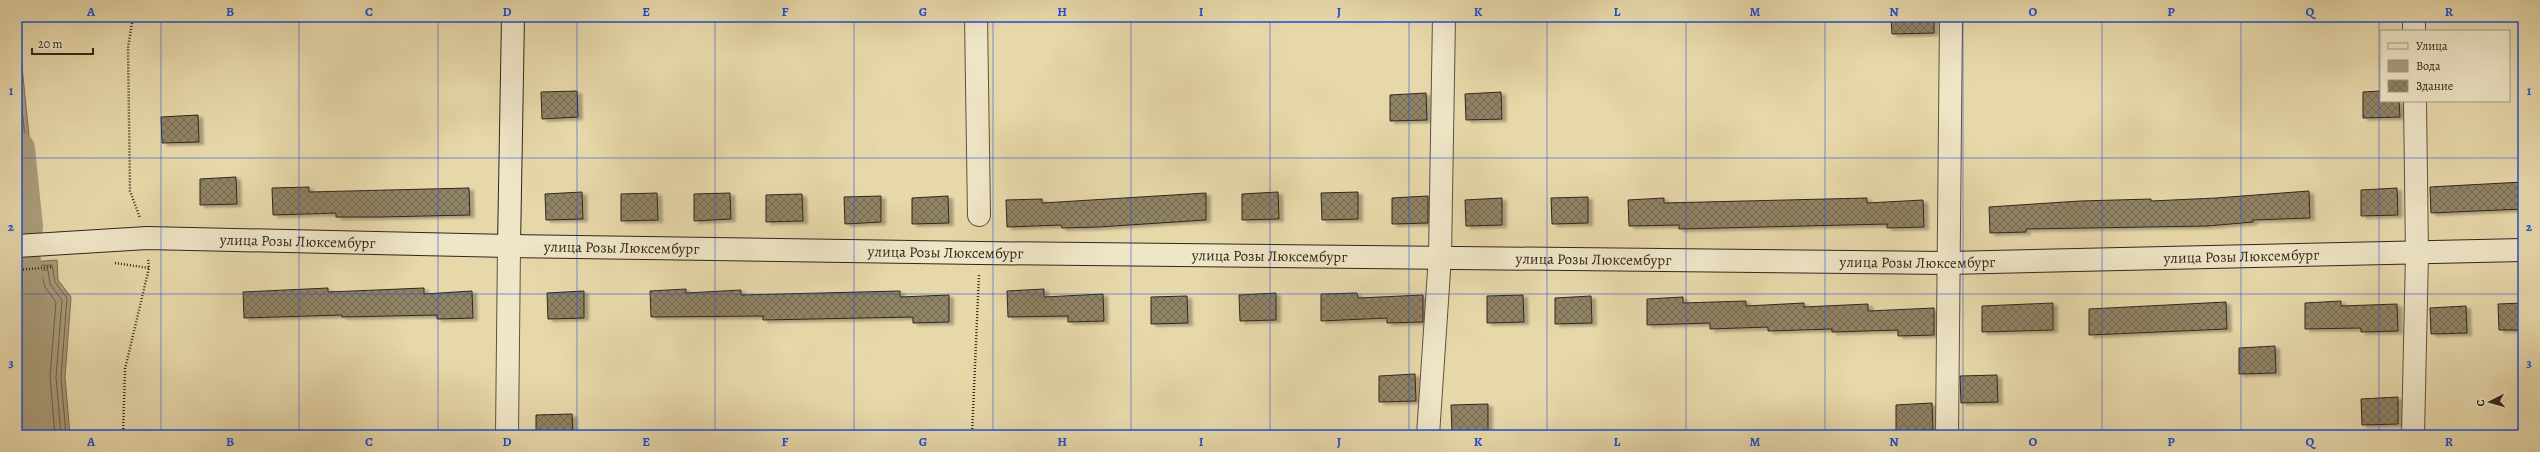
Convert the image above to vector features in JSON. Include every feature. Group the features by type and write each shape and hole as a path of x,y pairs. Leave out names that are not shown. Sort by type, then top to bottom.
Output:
{"street":[{"path":"507,435 513,17"},
{"path":"976,17 979,215"},
{"path":"1428,435 1440,256 1444,17"},
{"path":"1948,435 1948,263 1951,17"},
{"path":"2414,17 2414,30"},
{"path":"2413,435 2417,254 2415,102"},
{"name":"улица Розы Люксембург","path":"17,246 147,238 509,246 980,253 1440,256 1948,263 2417,254 2523,250"}],"path":[{"path":"123,435 125,369 149,268 147,238 130,190 128,48 133,17"},
{"path":"972,435 980,253"},
{"path":"112,262 149,268"}],"water":[{"path":"17,17 38,225 17,227"},
{"path":"57,260 58,280 71,297 65,377 70,435 17,435 17,263"}],"building":[{"path":"1891,17 1934,17 1934,33 1892,34"},
{"path":"577,91 578,117 542,119 541,92"},
{"path":"2380,91 2380,102 2399,102 2400,117 2363,118 2363,92"},
{"path":"1501,92 1502,119 1466,120 1465,94"},
{"path":"1426,93 1427,120 1390,121 1390,95"},
{"path":"198,115 199,142 162,143 161,117"},
{"path":"236,177 237,204 200,205 200,179"},
{"path":"2523,182 2523,209 2431,213 2430,187"},
{"path":"309,187 309,192 469,188 470,215 336,217 336,213 273,215 272,188"},
{"path":"2397,188 2398,215 2361,216 2361,190"},
{"path":"2309,191 2310,218 2253,220 2253,222 2208,226 2026,229 2026,232 1990,233 1989,207 2080,201 2151,199 2151,201 2216,198"},
{"path":"582,192 583,219 546,220 545,194"},
{"path":"1278,192 1279,219 1242,220 1242,194"},
{"path":"1358,192 1358,219 1322,220 1321,193"},
{"path":"657,193 658,220 621,221 621,194"},
{"path":"730,193 731,219 694,221 694,194"},
{"path":"1206,193 1206,220 1098,227 1062,228 1061,225 1007,227 1006,200 1042,199 1042,203"},
{"path":"802,194 803,221 766,222 766,195"},
{"path":"881,196 881,222 845,224 844,197"},
{"path":"948,196 949,223 912,224 912,198"},
{"path":"1428,196 1428,223 1392,224 1392,198"},
{"path":"1588,197 1588,223 1552,224 1551,198"},
{"path":"1502,198 1502,225 1466,226 1465,200"},
{"path":"1664,198 1664,203 1867,198 1867,203 1923,200 1924,227 1887,228 1887,224 1679,229 1679,225 1629,226 1628,200"},
{"path":"328,288 328,292 424,288 424,294 472,291 473,318 437,319 437,315 342,317 342,315 244,318 243,292"},
{"path":"686,289 686,293 741,290 741,295 900,291 900,297 949,295 949,322 913,323 913,317 763,320 763,316 651,317 650,291"},
{"path":"1044,289 1044,297 1103,294 1104,321 1068,322 1068,316 1008,317 1007,291"},
{"path":"584,291 584,318 548,319 547,293"},
{"path":"1276,293 1276,320 1240,321 1239,295"},
{"path":"1357,293 1358,298 1423,295 1423,322 1387,323 1387,318 1321,321 1321,294"},
{"path":"1523,295 1524,322 1487,323 1487,296"},
{"path":"1187,296 1188,323 1151,324 1151,297"},
{"path":"1591,296 1592,323 1555,324 1555,298"},
{"path":"1683,297 1683,303 1746,301 1746,306 1804,303 1804,307 1868,304 1868,311 1934,308 1934,335 1898,336 1898,330 1832,332 1832,329 1768,331 1768,327 1710,329 1710,323 1647,325 1647,299"},
{"path":"2341,301 2341,306 2397,304 2398,331 2361,332 2361,328 2305,329 2305,303"},
{"path":"2226,302 2227,329 2089,335 2089,309"},
{"path":"2053,303 2053,330 1982,332 1982,306"},
{"path":"2523,303 2523,330 2499,330 2498,304"},
{"path":"2466,306 2467,333 2431,334 2430,308"},
{"path":"2275,346 2276,373 2239,374 2239,348"},
{"path":"1415,374 1416,401 1379,402 1379,376"},
{"path":"1997,375 1998,402 1961,403 1960,376"},
{"path":"2398,397 2398,424 2362,425 2361,399"},
{"path":"1932,403 1933,430 1896,431 1896,405"},
{"path":"1488,404 1488,430 1452,432 1451,405"},
{"path":"572,414 573,435 536,435 536,415"}],"waterway":[{"path":"17,149 25,227 21,243 28,312"}]}
